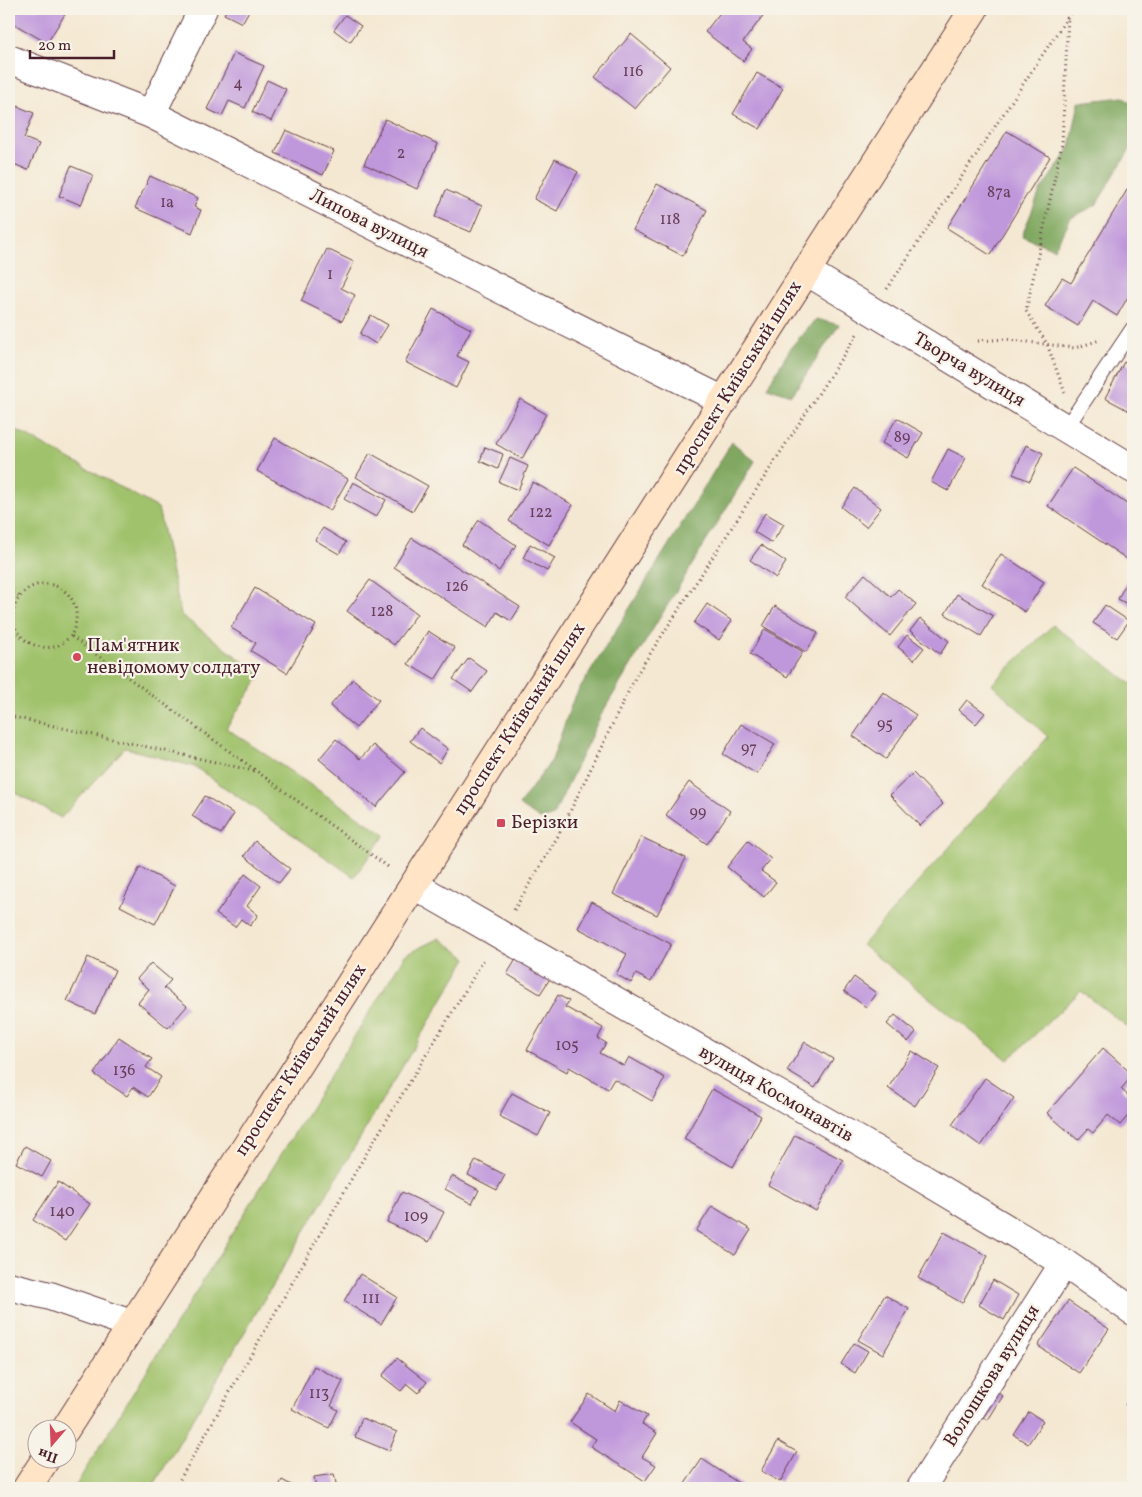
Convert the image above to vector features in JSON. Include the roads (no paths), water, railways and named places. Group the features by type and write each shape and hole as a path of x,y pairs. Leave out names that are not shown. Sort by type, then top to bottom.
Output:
{"main road":[{"name":"проспект Київський шлях","path":"70,1420 974,9"},
{"path":"27,1488 39,1470"}],"street":[{"path":"151,114 203,9"},
{"name":"Липова вулиця","path":"9,59 151,114 724,401"},
{"name":"Творча вулиця","path":"806,271 872,311 1070,422 1133,469"},
{"name":"вулиця Космонавтів","path":"414,885 877,1151 1064,1263 1133,1311"},
{"name":"Волошкова вулиця","path":"921,1488 1064,1263"},
{"path":"9,1286 50,1296 131,1324"}],"lane":[{"path":"1070,422 1132,329"}],"place":[{"name":"Пам'ятник невідомому солдату","path":"77,657"},
{"name":"Берізки","path":"501,823"}]}
